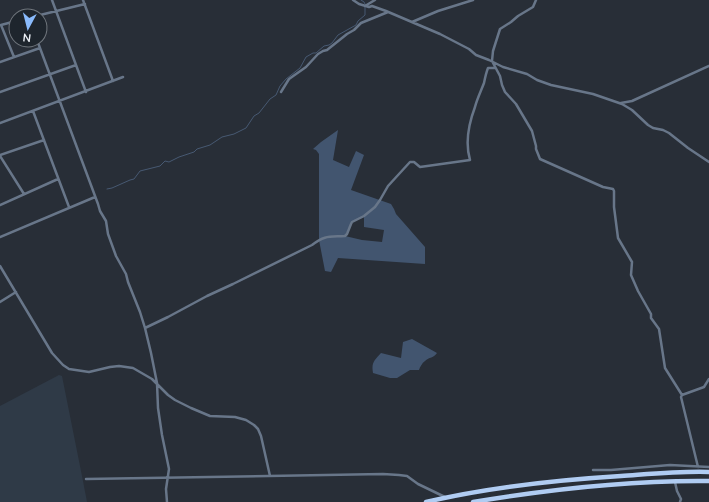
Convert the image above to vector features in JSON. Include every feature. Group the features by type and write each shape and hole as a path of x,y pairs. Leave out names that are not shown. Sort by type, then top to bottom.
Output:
{"highway":[{"path":"426,502 464,494 573,479 652,473 695,471 709,472"},
{"path":"473,502 597,485 674,481 709,481"}],"street":[{"path":"52,0 86,92"},
{"path":"83,0 113,81"},
{"path":"353,0 359,4 372,6 389,12 440,34 469,49 476,55 503,67 527,74 537,80 551,85 593,94 618,103 632,110 653,128 669,133 709,162"},
{"path":"365,6 375,0"},
{"path":"412,22 438,11 473,0"},
{"path":"536,0 533,7 500,29 493,50 492,61 500,76 505,92 516,104 532,131 540,159 603,187 613,189 618,238 632,262 631,276 659,329 664,368 682,395 680,397 681,402 698,467"},
{"path":"48,13 85,4"},
{"path":"281,92 289,79 306,67 318,54 327,50 361,24 389,12"},
{"path":"0,25 14,57"},
{"path":"0,62 40,48 94,197 106,222 108,234 116,256 126,274 145,328 157,384 158,408 169,469 167,478 167,502"},
{"path":"0,92 76,65"},
{"path":"618,103 632,101 709,66"},
{"path":"145,328 312,245 324,237 345,236 352,222 364,216 374,207 388,186 410,162 414,162 420,167 470,160 468,152 468,139 474,107 484,83 488,68 495,68"},
{"path":"0,123 60,102 123,77"},
{"path":"33,111 69,208"},
{"path":"24,194 0,156 44,140"},
{"path":"0,205 58,179"},
{"path":"0,237 94,197"},
{"path":"0,266 52,353 63,365 69,369 89,372 118,366 133,368 152,379 175,400 206,415 235,417 246,420 258,429 270,476"},
{"path":"0,302 16,292"},
{"path":"682,395 704,387 709,379"},
{"path":"593,470 612,470 670,465 709,467"},
{"path":"86,479 362,474 399,475 407,476 418,484 445,497"},
{"path":"674,481 681,499 680,502"}],"shaded area":[{"path":"338,130 333,160 349,167 356,151 364,155 351,190 391,204 396,214 425,247 425,264 338,258 331,272 325,271 319,240 319,154 313,149","holes":["364,217 364,227 384,230 382,242 362,240 345,236 352,222"]},
{"path":"412,339 437,353 424,362 419,370 410,370 397,378 390,378 373,373 373,364 381,353 401,358 403,342"},
{"path":"59,375 62,376 87,502 0,502 0,406"}],"waterway":[{"path":"361,0 365,4"},
{"path":"107,189 134,179 140,171 160,166 165,161 169,162 194,152 197,149 210,145 222,137 234,134 246,128 254,116 259,113 270,99 276,95 280,86 286,79 300,68 306,57 316,53 324,46 329,45 338,35 356,25 365,15 365,7"}]}
